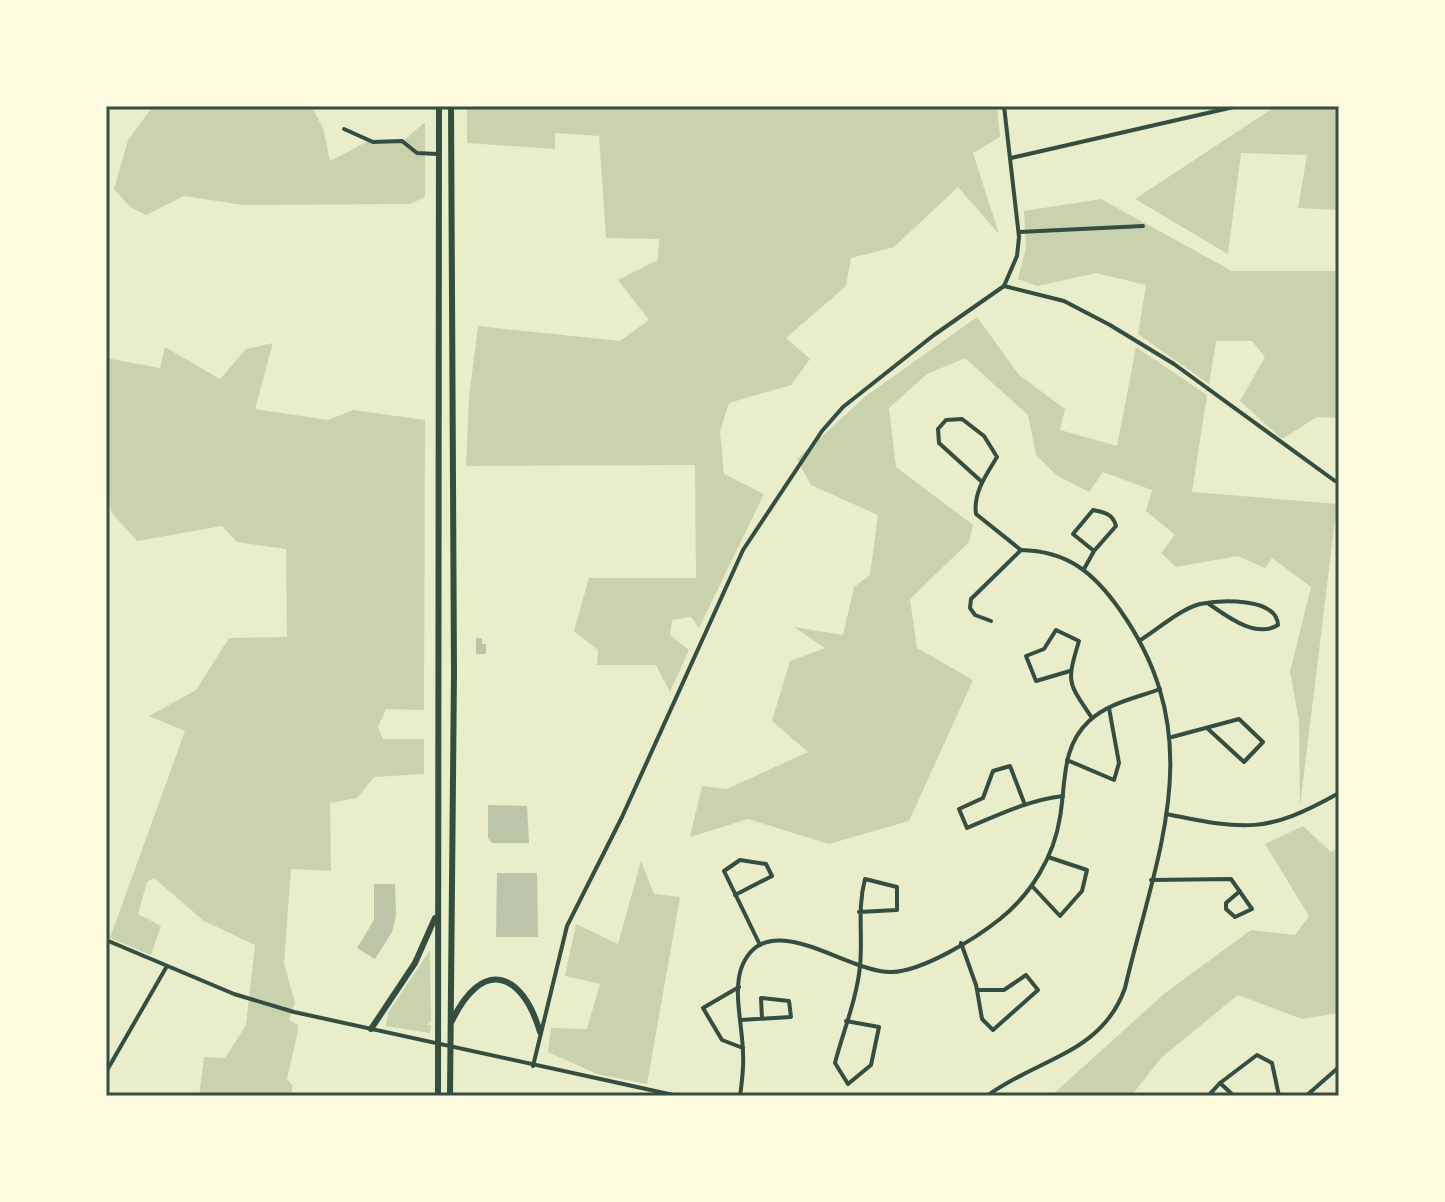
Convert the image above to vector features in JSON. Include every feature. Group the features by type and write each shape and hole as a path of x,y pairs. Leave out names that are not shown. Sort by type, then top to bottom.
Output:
{"highway":[{"path":"438,1096 439,106"},
{"path":"450,1096 454,672 451,106"},
{"path":"371,1029 415,963 438,911"},
{"path":"450,1024 472,988 484,982 501,982 515,987 529,998 540,1032"}],"street":[{"path":"533,1066 567,926 632,794 718,600 752,535 822,431 843,407 913,350 1004,286 1017,256 1019,232 1004,106"},
{"path":"1011,158 1238,106"},
{"path":"344,129 373,142 402,141 417,153 437,154"},
{"path":"1019,232 1143,226"},
{"path":"1004,286 1064,301 1110,325 1174,364 1335,481"},
{"path":"982,482 939,443 938,429 946,420 962,419 994,447 997,457 982,482 974,504 976,514 1021,550 1059,555 1084,569 1113,600 1139,641 1160,689 1172,737 1173,771 1166,814 1125,988 1108,1022 1086,1043 987,1096"},
{"path":"1084,569 1094,551 1116,526 1104,512 1093,510 1073,534 1094,551"},
{"path":"991,621 975,615 970,608 971,599 1021,550"},
{"path":"1139,641 1199,604 1255,602 1271,610 1278,625 1269,629 1240,625 1209,604"},
{"path":"1070,671 1036,681 1026,656 1044,649 1056,630 1079,641 1070,671 1070,685 1092,718"},
{"path":"740,1096 743,1048 739,987 742,966 760,945 773,940 793,940 860,967 890,972 909,969 961,943 1001,918 1031,886 1048,857 1058,830 1067,760 1077,735 1092,718 1109,708 1160,689"},
{"path":"1067,760 1114,780 1119,763 1109,708"},
{"path":"1172,737 1239,719 1263,742 1244,762 1207,728"},
{"path":"1025,805 1010,766 993,771 983,798 959,809 967,828 1025,805 1063,796"},
{"path":"1166,814 1229,827 1258,826 1294,817 1339,793"},
{"path":"1031,886 1060,916 1082,891 1087,870 1048,857"},
{"path":"735,895 772,876 766,864 740,860 724,871 735,895 760,945"},
{"path":"846,1021 879,1027 871,1065 848,1084 835,1063 860,967 859,912 865,879 897,887 897,910 859,912"},
{"path":"1151,880 1231,879 1240,891 1252,909 1235,917 1226,909 1226,903 1240,891"},
{"path":"106,940 234,994 371,1029 678,1096"},
{"path":"961,943 977,990 982,1019 993,1030 1038,990 1026,975 1004,990 977,990"},
{"path":"106,1072 167,966"},
{"path":"739,987 703,1008 722,1040 743,1048"},
{"path":"741,1020 762,1019 791,1017 789,1001 761,998 762,1019"},
{"path":"1208,1096 1257,1055 1272,1063 1279,1096"},
{"path":"1306,1096 1339,1067"},
{"path":"1220,1083 1234,1096"}],"green space":[{"path":"153,106 311,106 323,128 330,161 370,140 403,141 425,122 425,197 410,204 243,205 184,196 146,215 130,207 114,189 128,140"},
{"path":"467,106 997,106 1000,137 973,153 999,234 958,187 894,247 851,258 846,286 786,338 810,359 791,385 729,403 720,431 724,474 764,494 699,628 691,617 672,620 670,635 689,650 670,692 656,665 597,665 598,650 574,631 589,578 696,578 695,465 466,466 469,397 478,326 620,341 649,320 618,280 658,260 659,239 606,238 599,136 555,133 555,149 467,143"},
{"path":"1276,106 1339,106 1339,210 1298,208 1307,155 1241,153 1228,254 1135,199"},
{"path":"1101,199 1232,271 1339,271 1339,418 1317,417 1282,439 1240,401 1265,357 1252,341 1216,341 1209,384 1138,334 1146,285 1096,273 1037,286 1018,279 1026,248 1024,211"},
{"path":"977,317 1019,375 1065,409 1060,430 1117,446 1136,347 1207,395 1192,492 1337,504 1300,806 1299,721 1290,672 1311,587 1272,558 1265,568 1238,556 1176,567 1161,553 1175,535 1146,511 1152,490 1103,472 1089,492 1056,475 1036,455 1028,415 965,358 927,374 889,408 896,467 973,525 969,542 910,599 917,648 973,680 909,821 829,844 748,819 690,837 702,786 727,789 808,752 772,721 790,661 825,648 794,627 843,635 854,587 870,575 878,515 811,485 797,459 866,396"},
{"path":"273,343 255,409 328,420 353,410 425,420 424,710 386,709 378,727 383,739 424,739 424,774 374,777 357,798 330,803 331,871 291,869 284,963 295,1003 289,1020 298,1025 298,1031 287,1079 293,1086 290,1096 199,1096 204,1057 225,1058 246,1025 255,945 204,921 154,878 147,882 138,914 161,926 151,955 110,938 185,731 149,716 196,690 229,638 287,637 286,549 237,542 222,526 137,541 111,512 106,479 106,358 160,368 165,347 220,379 246,349"},
{"path":"1303,826 1331,852 1339,847 1339,1013 1302,1019 1238,995 1162,1057 1131,1096 1051,1096 1165,993 1251,930 1295,935 1309,916 1265,844"},
{"path":"641,861 654,894 680,897 647,1084 597,1074 548,1052 551,1028 587,1029 600,984 565,976 576,924 618,944"},
{"path":"430,950 431,1021 427,1025 431,1025 430,1033 386,1026 388,1013"}],"building":[{"path":"476,638 482,638 482,644 486,644 486,654 476,654"},
{"path":"488,805 527,806 529,843 492,843 488,838"},
{"path":"497,873 537,873 538,937 496,937"},
{"path":"374,884 395,884 396,916 392,932 375,959 357,948 374,920"}]}
